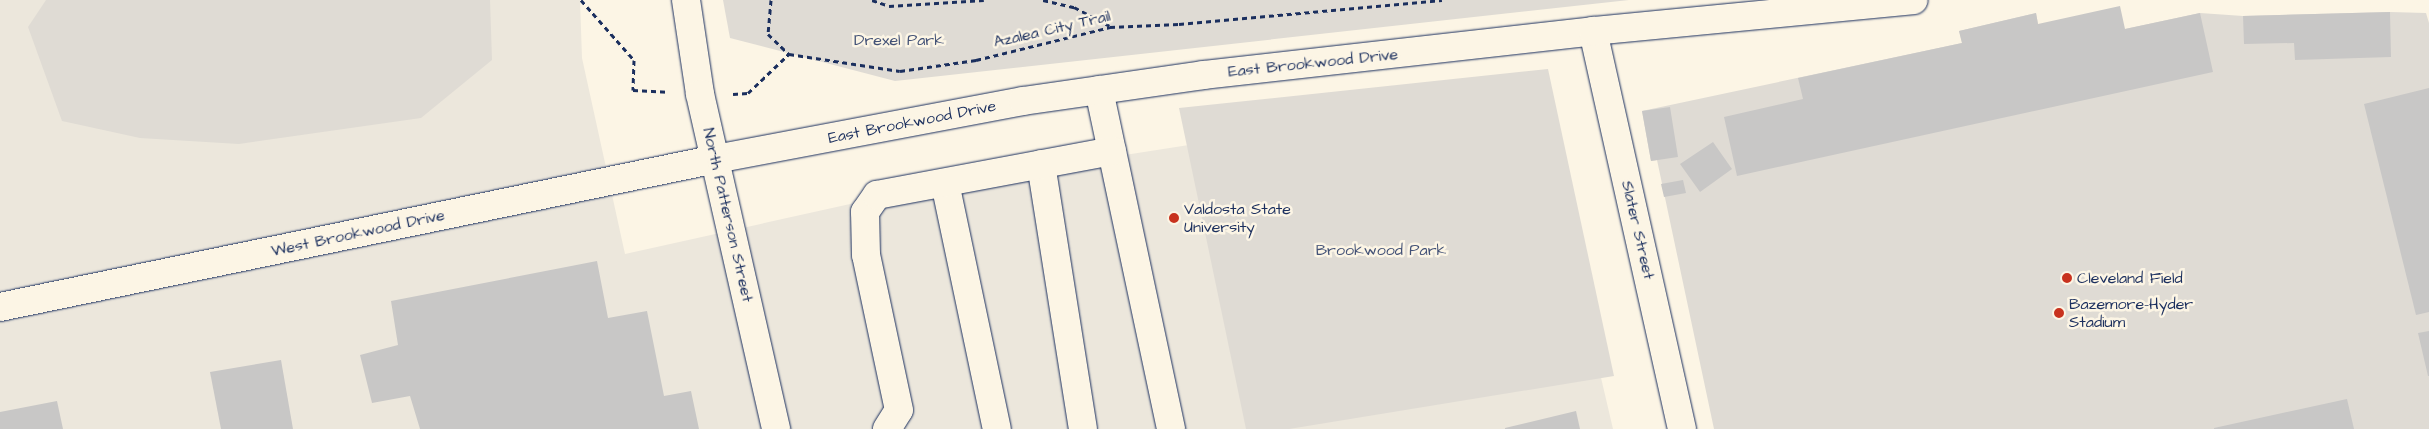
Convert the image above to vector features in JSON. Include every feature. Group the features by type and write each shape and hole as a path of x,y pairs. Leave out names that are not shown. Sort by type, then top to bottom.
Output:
{"street":[{"name":"North Patterson Street","path":"686,0 700,94 776,429"},
{"name":"East Brookwood Drive","path":"716,159 1023,101 1202,75 1593,31 1914,0"},
{"name":"Slater Street","path":"1593,31 1682,429"},
{"path":"1099,90 1171,429"},
{"path":"887,429 899,410 866,255 865,212 877,195 1112,151"},
{"name":"West Brookwood Drive","path":"0,308 716,159"},
{"path":"1040,164 1084,429"},
{"path":"945,182 997,429"}],"path":[{"path":"581,0 634,60"},
{"name":"Azalea City Trail","path":"771,0 768,34 789,54 900,72 976,60 1110,27 1179,24 1442,0"},
{"path":"872,0 888,6 984,0"},
{"path":"1043,0 1074,7 1110,27"}],"shaded area":[{"name":"Valdosta State University","path":"0,0 580,0 582,58 625,254 945,183 1534,91 1613,429 0,429"}],"green space":[{"path":"46,0 490,0 492,60 421,118 239,144 140,138 62,121 28,27"},
{"name":"Drexel Park","path":"723,0 1629,0 895,81 730,38"},
{"name":"Bazemore–Hyder Stadium","path":"2390,12 2426,13 2429,23 2429,429 1714,429 1657,160 1651,161 1642,111 1962,43 1959,31 2036,13 2038,24 2125,29 2200,13 2243,16"},
{"name":"Brookwood Park","path":"1548,69 1614,376 1289,429 1246,429 1179,108"}],"building":[{"path":"2120,6 2125,29 2200,13 2213,72 1737,176 1724,117 1803,99 1798,78 1962,43 1959,31 2036,13 2038,24"},
{"path":"2390,12 2391,57 2295,60 2294,43 2244,44 2243,16"},
{"path":"2429,88 2429,312 2416,315 2364,104"},
{"path":"1670,107 1678,157 1651,161 1642,111"},
{"path":"1713,142 1732,169 1700,192 1680,164"},
{"path":"1683,180 1686,193 1664,197 1661,184"},
{"path":"597,261 608,318 647,311 664,396 691,391 699,429 420,429 410,396 372,403 360,355 398,345 391,301"},
{"path":"2429,331 2429,376 2428,376 2418,333"},
{"path":"281,360 293,429 221,429 210,372"},
{"path":"2347,399 2354,429 2214,429 2214,428"},
{"path":"57,401 63,429 0,429 0,412"},
{"path":"1576,411 1580,429 1505,429 1505,428"}],"place":[{"name":"Valdosta State University","path":"1174,218"},
{"name":"Cleveland Field","path":"2067,278"},
{"name":"Bazemore–Hyder Stadium","path":"2059,313"}]}
